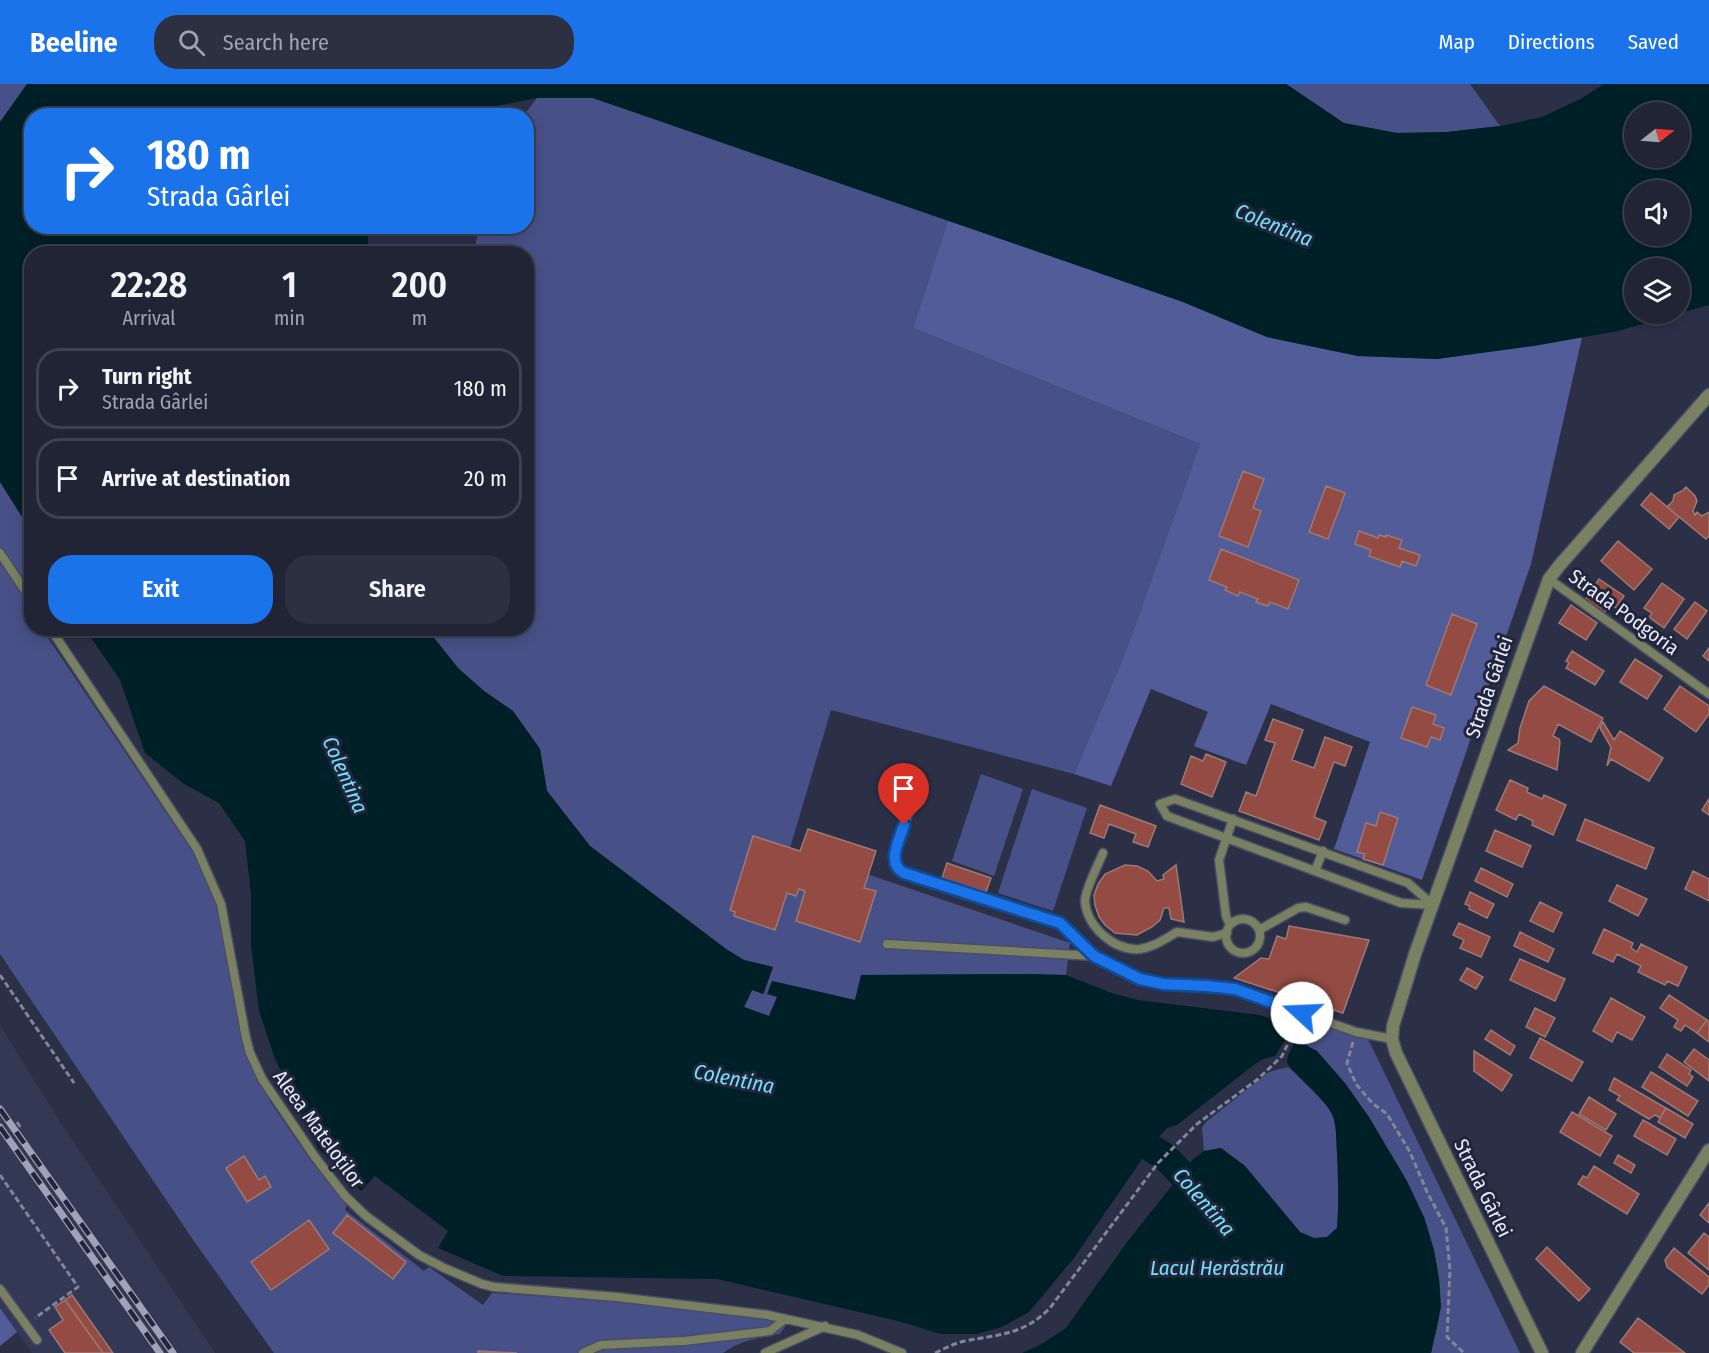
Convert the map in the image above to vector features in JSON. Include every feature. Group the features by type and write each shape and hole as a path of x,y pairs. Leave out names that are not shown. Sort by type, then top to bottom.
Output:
{"street":[{"name":"Strada Gârlei","path":"1542,1353 1396,1053 1392,1040 1393,1026 1414,954 1549,579 1709,395"},
{"path":"1582,1353 1709,1150"}],"lane":[{"path":"0,553 24,588"},
{"name":"Strada Podgoria","path":"1549,579 1709,694"},
{"name":"Aleea Mateloților","path":"55,636 206,865 221,904 246,1038 255,1065 270,1093 315,1157 355,1207 419,1255 482,1284 508,1289 617,1297 785,1319 826,1326 872,1339 902,1353"},
{"path":"917,786 894,857 898,870 1060,923 1094,956 1140,979 1163,984 1235,989 1356,1032 1392,1040"},
{"path":"1175,799 1323,851 1408,883 1433,905 1401,903 1225,838 1167,816 1160,804 1175,799"},
{"path":"1103,853 1085,899 1094,925 1103,936 1115,944 1138,949 1155,946 1177,932 1213,937 1229,929 1240,920 1246,920 1251,921 1259,930 1260,940 1255,949 1245,953 1231,948 1226,938 1229,929 1219,860 1233,819"},
{"path":"1315,871 1323,851"},
{"path":"1259,930 1298,908 1306,907 1345,920"},
{"path":"887,944 1094,956"},
{"path":"0,1289 37,1340"},
{"path":"583,1353 601,1345 684,1341 770,1331 785,1319"},
{"path":"765,1353 826,1326"}],"path":[{"path":"0,975 74,1083"},
{"path":"1356,1032 1347,1063 1356,1084 1372,1103 1387,1114 1410,1152 1446,1228 1450,1270 1447,1337 1464,1353"},
{"path":"935,1353 963,1341 1007,1335 1025,1328 1040,1318 1050,1308 1164,1156 1197,1124 1258,1079 1282,1056 1292,1037"},
{"path":"17,1122 21,1128"},
{"path":"0,1175 78,1287 26,1324"}],"shaded area":[{"path":"0,84 27,84 0,122"},
{"path":"1286,84 1470,84 1500,126 1447,132 1397,133 1344,123"},
{"path":"537,98 593,98 948,220 913,328 1200,444 1126,651 1074,774 831,710 790,848 1070,943 1066,975 862,975 855,1000 772,981 777,997 769,1016 744,1007 753,989 764,994 773,967 743,960 726,949 590,846 547,791 540,749 513,711 484,691 458,668 433,636 534,636 534,246 475,246 478,234 534,234 534,108 529,108"},
{"path":"948,220 1183,302 1267,337 1358,356 1437,359 1582,337 1531,564 1422,880 1334,849 1370,742 1271,704 1246,765 1194,746 1208,712 1151,689 1111,786 1074,774 1126,651 1200,444 913,328"},
{"path":"0,482 24,520 24,636 47,636 194,854 217,905 245,1052 271,1103 311,1161 347,1204 345,1210 424,1271 429,1267 483,1305 492,1293 610,1301 788,1322 780,1334 743,1342 723,1353 274,1353 196,1244 0,954"},
{"path":"981,774 1023,789 994,876 952,861"},
{"path":"1032,789 1087,808 1053,911 998,893"},
{"path":"1302,1013 1362,1034 1369,1041 1520,1353 1431,1353 1439,1318 1440,1284 1424,1217 1306,1044 1292,1037"},
{"path":"0,1025 58,1119 215,1353 32,1353 0,1308"},
{"path":"1288,1067 1319,1094 1334,1119 1338,1168 1338,1218 1337,1228 1327,1237 1314,1238 1300,1232 1245,1166 1221,1148 1204,1151 1202,1128 1206,1122 1269,1072"},
{"path":"0,1308 17,1332 0,1346"}],"water":[{"path":"27,84 1286,84 1344,123 1397,133 1447,132 1500,126 1542,117 1582,98 1604,84 1709,84 1709,305 1690,310 1690,258 1624,258 1624,324 1643,324 1618,331 1534,346 1437,359 1358,356 1267,337 1183,302 593,98 537,98 487,108 24,108 24,234 368,234 368,246 24,246 24,520 0,482 0,122"},
{"path":"90,636 433,636 458,668 484,691 513,711 540,749 547,791 590,846 726,949 744,960 773,967 763,994 752,990 744,1007 769,1016 777,997 767,994 772,981 855,1000 861,975 1066,975 1112,993 1138,1000 1260,1015 1284,1024 1287,1037 1275,1056 1255,1064 1177,1125 1167,1128 1158,1138 1159,1142 1151,1153 1147,1152 1074,1258 1029,1312 1002,1327 977,1334 941,1334 898,1321 717,1279 503,1276 438,1248 448,1231 375,1176 361,1191 318,1148 275,1059 259,1011 251,945 251,894 245,841 219,803 184,784 145,753 120,680"},
{"name":"Lacul Herăstrău","path":"1296,1040 1317,1051 1345,1083 1369,1117 1407,1181 1424,1217 1434,1250 1441,1307 1431,1353 1022,1353 1040,1345 1066,1328 1127,1242 1193,1159 1204,1151 1221,1148 1245,1166 1300,1232 1314,1238 1327,1237 1337,1228 1338,1182 1333,1117 1324,1102 1288,1065 1288,1056"}],"building":[{"path":"1243,471 1264,479 1253,508 1261,511 1248,547 1219,536"},
{"path":"1326,486 1345,493 1328,539 1309,532"},
{"path":"1686,487 1697,501 1693,511 1695,515 1697,512 1702,516 1709,512 1709,536 1706,539 1667,507 1673,501 1674,495"},
{"path":"1651,493 1679,517 1669,529 1641,505"},
{"path":"1359,531 1378,538 1379,535 1386,537 1386,535 1402,540 1399,548 1420,555 1416,566 1402,561 1400,567 1369,556 1371,550 1355,544"},
{"path":"1618,541 1652,569 1634,590 1601,561"},
{"path":"1221,549 1299,580 1288,609 1270,602 1268,606 1256,602 1258,599 1240,592 1238,596 1225,590 1227,587 1209,580"},
{"path":"1599,579 1624,596 1616,608 1610,604 1604,613 1585,600"},
{"path":"1662,583 1684,599 1664,628 1649,617 1652,613 1644,608"},
{"path":"1695,602 1707,611 1687,639 1674,629"},
{"path":"1571,605 1597,623 1586,640 1559,623"},
{"path":"1452,614 1477,624 1451,695 1426,685"},
{"path":"1709,648 1709,661 1703,656"},
{"path":"1572,651 1604,671 1595,685 1566,668 1569,663 1566,661"},
{"path":"1635,659 1662,676 1647,699 1620,682"},
{"path":"1544,686 1603,718 1591,742 1558,724 1553,736 1560,742 1557,770 1508,750 1518,743 1520,728 1529,701"},
{"path":"1680,686 1709,706 1709,714 1696,732 1664,709"},
{"path":"1412,707 1436,715 1433,724 1444,728 1440,740 1431,737 1427,747 1401,738"},
{"path":"1273,719 1303,730 1292,760 1314,768 1325,737 1352,747 1345,766 1334,762 1314,817 1326,822 1319,840 1239,811 1246,792 1256,796 1275,743 1265,740"},
{"path":"1603,722 1614,740 1620,731 1663,758 1649,781 1611,759 1607,766 1611,747 1600,728"},
{"path":"1206,754 1226,762 1212,797 1181,784 1191,756 1203,761"},
{"path":"1510,780 1528,788 1527,792 1542,799 1544,795 1566,805 1553,835 1532,825 1533,821 1519,814 1516,820 1496,810"},
{"path":"1709,799 1709,815 1702,810"},
{"path":"1100,805 1156,826 1148,847 1133,842 1136,834 1109,824 1104,838 1090,833"},
{"path":"1380,812 1398,818 1383,865 1363,859 1365,854 1357,852 1366,823 1376,826"},
{"path":"1585,819 1654,848 1646,869 1577,840"},
{"path":"808,829 876,851 864,888 876,891 860,942 796,921 805,891 799,889 796,896 787,893 775,930 734,916 735,912 730,910 753,836 800,851"},
{"path":"1495,830 1531,846 1522,867 1486,851"},
{"path":"947,863 991,878 986,892 942,878"},
{"path":"1125,865 1137,866 1148,871 1157,881 1164,879 1163,875 1176,865 1184,922 1171,919 1169,908 1164,908 1160,920 1137,935 1115,933 1105,925 1099,917 1094,895 1105,874"},
{"path":"1481,868 1513,884 1507,897 1475,881"},
{"path":"1693,871 1709,879 1709,901 1685,889"},
{"path":"1617,885 1647,899 1638,916 1609,901"},
{"path":"1470,892 1494,904 1487,918 1469,909 1470,906 1465,904"},
{"path":"1540,902 1562,913 1553,932 1530,921"},
{"path":"1459,923 1490,937 1481,957 1460,948 1464,940 1453,935"},
{"path":"1289,926 1369,940 1343,1013 1234,978 1261,958 1269,959 1277,936 1286,939"},
{"path":"1604,929 1633,943 1631,948 1637,952 1641,944 1687,967 1678,986 1667,981 1665,985 1638,972 1641,966 1617,954 1613,962 1593,953"},
{"path":"1520,932 1554,949 1548,962 1514,946"},
{"path":"1520,959 1565,979 1555,1001 1510,980"},
{"path":"1467,968 1483,977 1476,989 1460,980"},
{"path":"1669,995 1707,1020 1697,1033 1685,1025 1681,1031 1674,1027 1678,1020 1660,1008"},
{"path":"1611,998 1645,1017 1632,1040 1617,1032 1612,1042 1593,1031"},
{"path":"1535,1008 1555,1018 1545,1037 1526,1027"},
{"path":"1707,1020 1709,1022 1709,1042 1697,1033"},
{"path":"1491,1030 1515,1046 1510,1055 1485,1039"},
{"path":"1540,1038 1583,1062 1572,1081 1530,1058"},
{"path":"1694,1049 1709,1060 1709,1081 1684,1062"},
{"path":"1474,1051 1512,1075 1502,1091 1474,1071"},
{"path":"1667,1054 1691,1070 1689,1074 1693,1077 1687,1086 1659,1067"},
{"path":"1651,1072 1698,1101 1688,1116 1642,1087"},
{"path":"1614,1078 1666,1108 1660,1118 1655,1115 1649,1119 1617,1100 1620,1096 1609,1090"},
{"path":"1589,1097 1616,1114 1606,1130 1579,1114"},
{"path":"1666,1108 1693,1124 1685,1138 1658,1122"},
{"path":"1572,1112 1612,1136 1600,1156 1560,1132"},
{"path":"1643,1120 1676,1139 1667,1155 1634,1136"},
{"path":"1618,1155 1635,1165 1631,1173 1614,1163"},
{"path":"244,1156 259,1180 265,1176 271,1187 247,1202 226,1168"},
{"path":"1594,1166 1639,1194 1627,1214 1578,1184 1583,1176 1587,1178"},
{"path":"1709,1203 1709,1223 1700,1215"},
{"path":"347,1215 406,1262 393,1279 333,1233"},
{"path":"309,1220 329,1249 271,1290 251,1262"},
{"path":"1704,1233 1709,1237 1709,1270 1688,1253"},
{"path":"1547,1247 1590,1289 1579,1301 1536,1259"},
{"path":"1674,1248 1709,1277 1709,1285 1702,1294 1667,1267 1665,1260"},
{"path":"72,1295 113,1353 103,1353 65,1300"},
{"path":"65,1300 103,1353 65,1353 49,1330 63,1320 55,1307"},
{"path":"1638,1318 1685,1353 1634,1353 1620,1342"},
{"path":"478,1351 517,1353 478,1353"}],"waterway":[{"name":"Colentina","path":"1121,1130 1164,1156 1208,1201"}],"railway":[{"path":"0,1109 173,1353"},
{"path":"0,1127 160,1353"}],"route":[{"path":"904,825 897,844 894,863 898,870 904,873 1060,923 1094,956 1140,979 1163,984 1235,989 1302,1013"}]}
